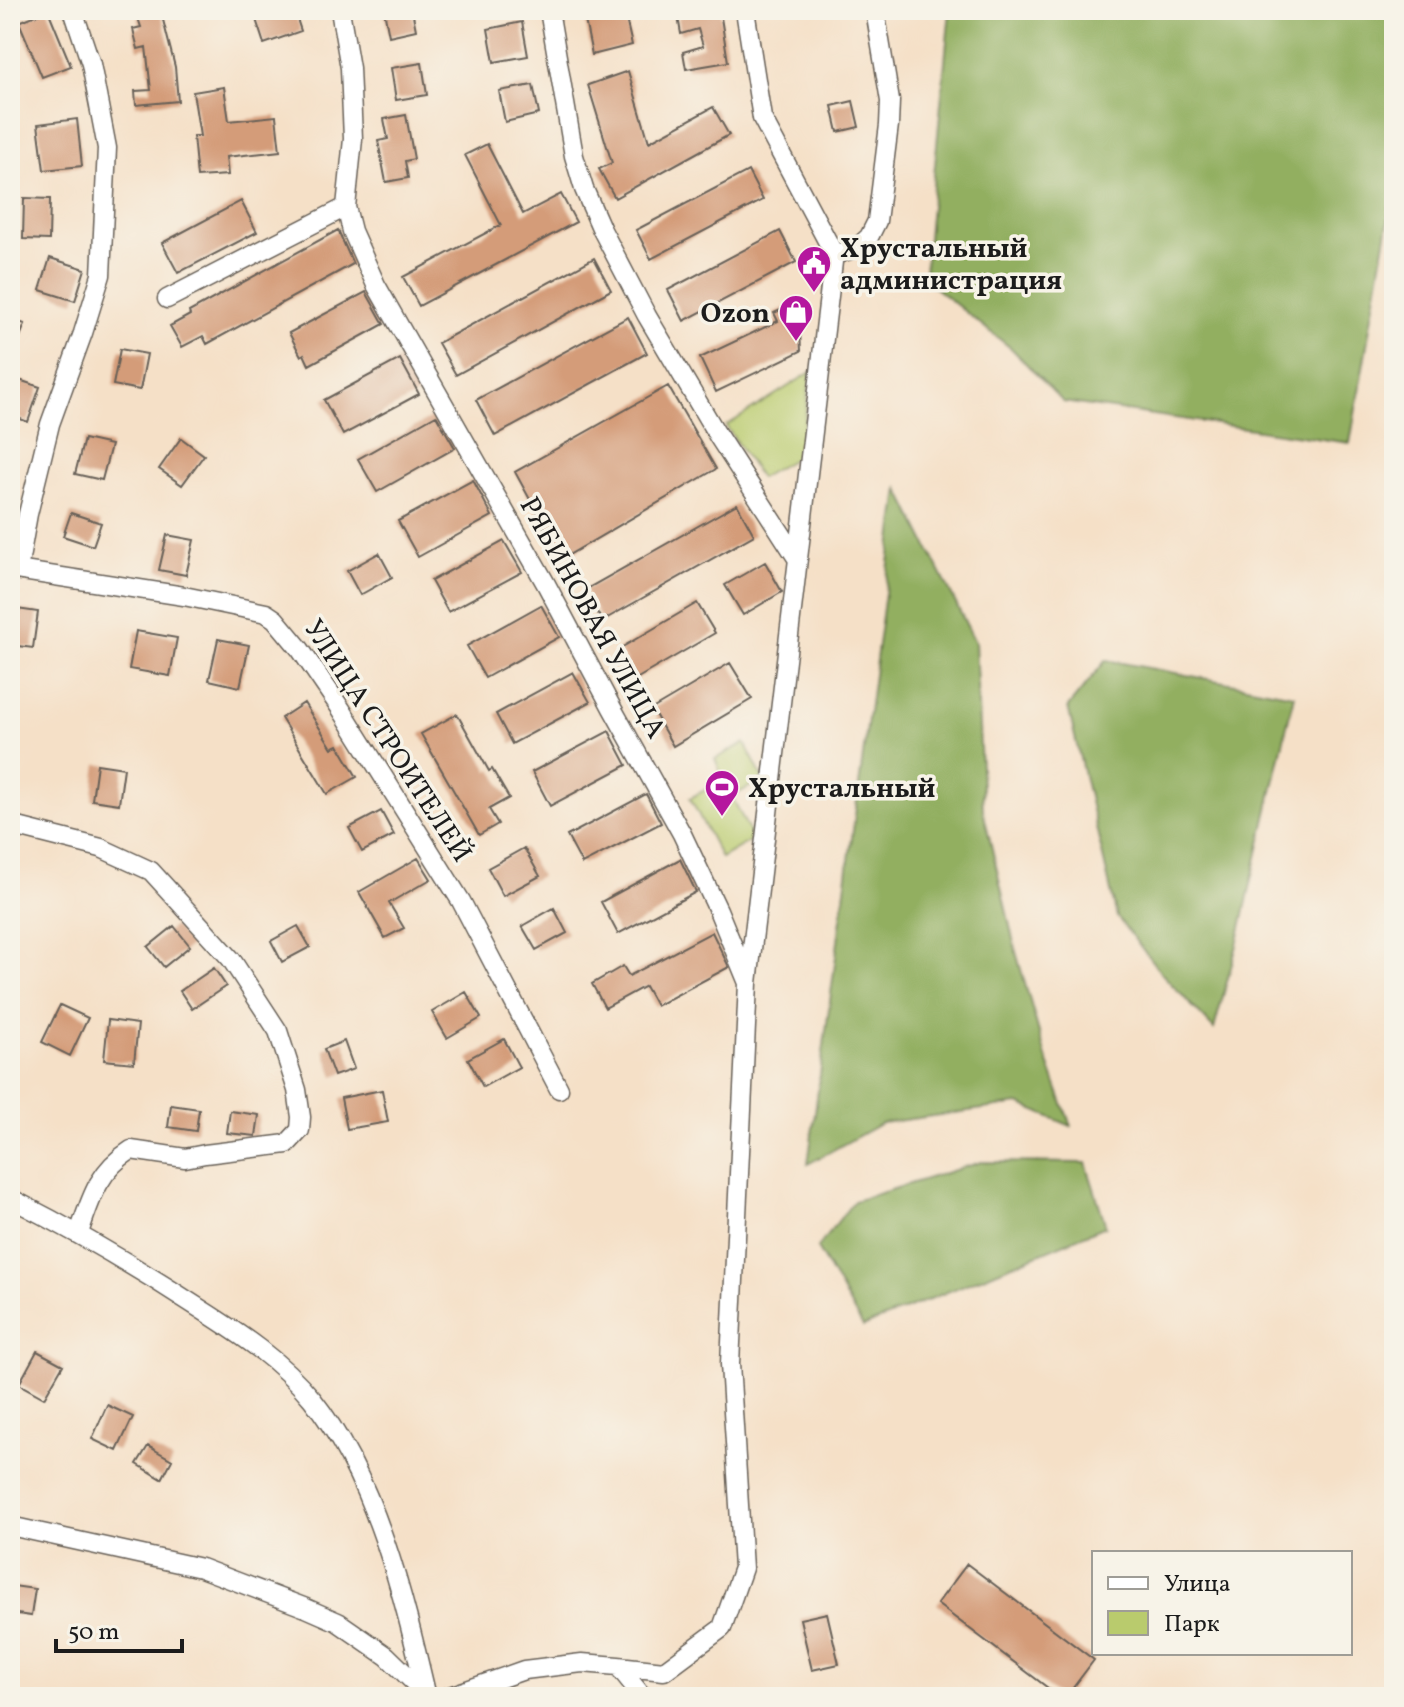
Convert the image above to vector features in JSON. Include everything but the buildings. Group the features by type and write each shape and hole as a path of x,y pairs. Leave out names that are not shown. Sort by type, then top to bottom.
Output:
{"street":[{"path":"14,570 50,424 101,275 107,148 91,64 73,10"},
{"path":"167,299 346,207 353,139 350,68 340,10"},
{"path":"549,10 574,156 602,230 647,316 718,436 797,558"},
{"path":"447,1697 524,1670 582,1663 664,1671 722,1628 743,1568 730,1364 748,983 833,262 831,248 762,118 745,10"},
{"path":"832,256 858,247 869,237 877,221 890,101 875,10"},
{"name":"РЯБИНОВАЯ УЛИЦА","path":"346,207 352,231 376,285 539,571 682,834 748,983"},
{"name":"УЛИЦА СТРОИТЕЛЕЙ","path":"14,570 184,596 266,613 275,619 300,649 341,709 461,901 559,1089"},
{"path":"10,825 101,848 151,871 231,959 278,1031 297,1090 300,1130 287,1144 185,1158 131,1150 115,1160 97,1186 79,1233"},
{"path":"10,1198 79,1233 242,1336 286,1370 313,1400 363,1486 384,1539 427,1696"},
{"path":"10,1526 201,1568 306,1608 338,1622 387,1656 427,1696"},
{"path":"618,1666 643,1697"}],"green space":[{"path":"950,10 1394,10 1394,188 1350,443 1063,402 1012,349 924,279"},
{"path":"811,372 800,455 760,478 726,426"},
{"path":"899,489 975,642 983,810 1016,952 1046,1057 1071,1126 1019,1104 882,1123 808,1164"},
{"path":"1106,660 1294,695 1237,945 1214,1029 1163,975 1117,917 1068,707"},
{"name":"Хрустальный","path":"745,743 763,779 732,797 753,839 721,858 690,798 724,780 715,759"},
{"path":"981,1162 1086,1163 1106,1226 863,1327 817,1248 854,1201"}],"place":[{"name":"Хрустальный администрация","path":"814,294"},
{"name":"Ozon","path":"796,343"},
{"name":"Хрустальный","path":"722,818"}]}
